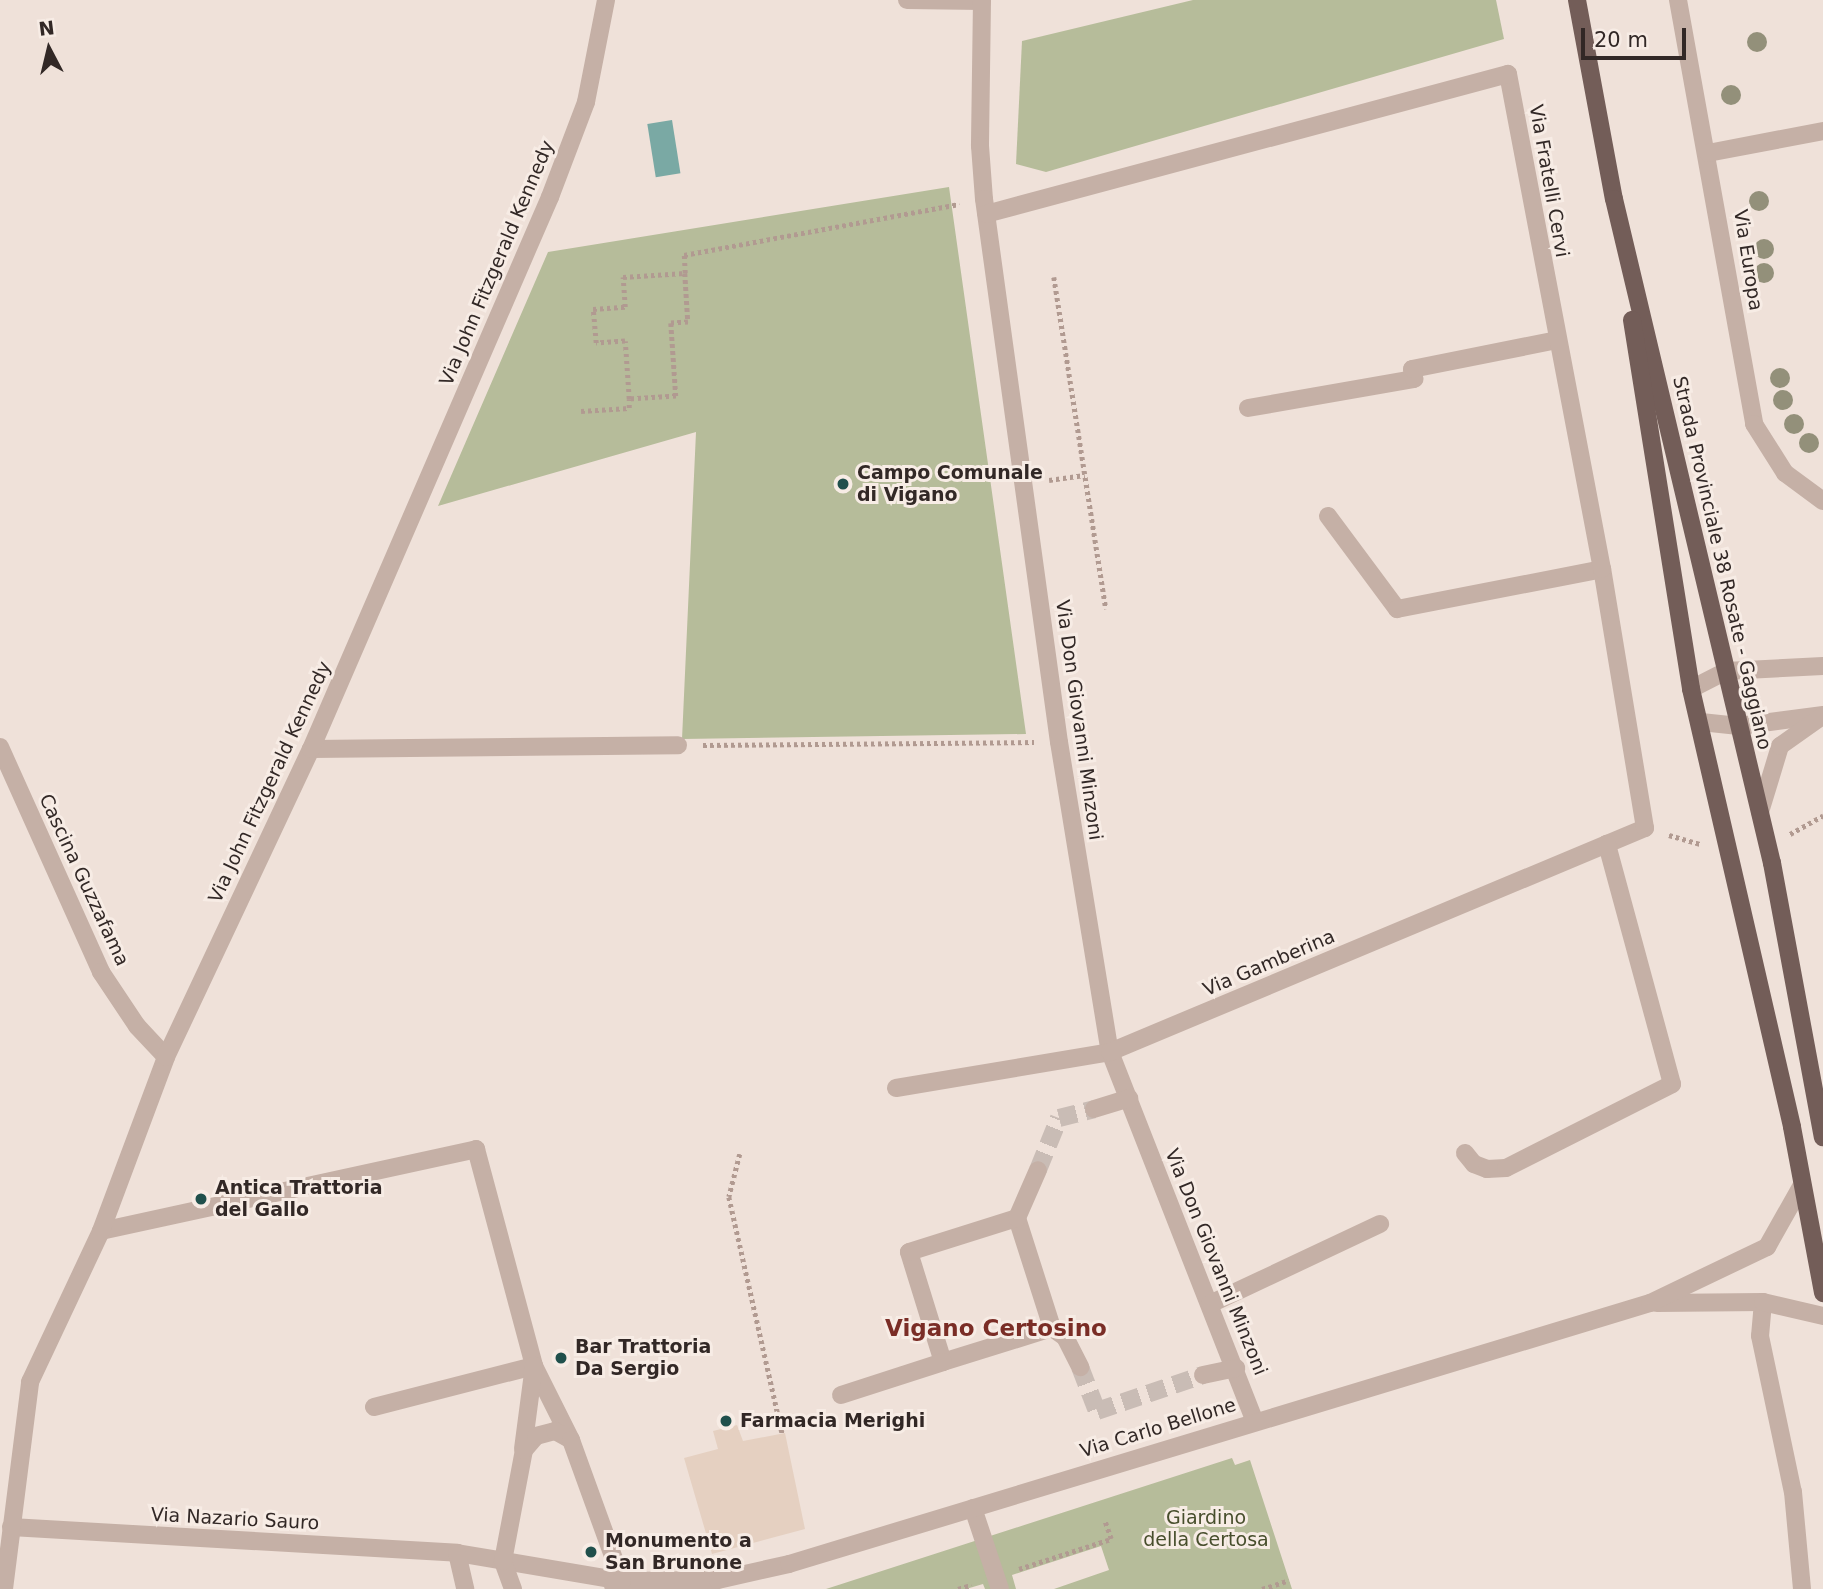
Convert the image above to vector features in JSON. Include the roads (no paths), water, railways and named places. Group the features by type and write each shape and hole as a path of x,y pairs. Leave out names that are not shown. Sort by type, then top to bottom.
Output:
{"main road":[{"name":"Strada Provinciale 38 Rosate - Gaggiano","path":"1577,0 1614,199 1760,812 1823,1137"},
{"path":"1614,199 1691,689 1701,722 1823,1293"}],"street":[{"name":"Via John Fitzgerald Kennedy","path":"4,1589 30,1382 101,1231 166,1057 311,749 550,197 586,102 606,0"},
{"path":"907,0 982,1"},
{"name":"Via Europa","path":"1678,0 1709,153 1754,424 1786,473 1823,502"},
{"name":"Via Don Giovanni Minzoni","path":"982,1 980,146 985,207 1059,742 1110,1052 1209,1304 1237,1368 1254,1420"},
{"name":"Via Fratelli Cervi","path":"985,207 1508,74 1602,569 1644,828"},
{"path":"1709,153 1823,131"},
{"path":"1248,408 1414,379 1412,369 1557,340"},
{"path":"1328,516 1397,609 1602,569"},
{"path":"1691,689 1726,671 1823,666"},
{"path":"1701,722 1739,726 1823,715"},
{"path":"1760,812 1780,746 1823,715"},
{"path":"311,749 678,746"},
{"name":"Cascina Guzzafama","path":"0,747 101,972 137,1026 166,1057"},
{"name":"Via Gamberina","path":"896,1088 1110,1052 1644,828"},
{"path":"1465,1153 1474,1164 1487,1169 1506,1168 1672,1084 1607,844"},
{"path":"1094,1109 1129,1098"},
{"path":"101,1231 476,1149 534,1366 571,1440 622,1581 603,1589"},
{"path":"1038,1170 1017,1218 1052,1328 1065,1337 1080,1367"},
{"name":"Via Carlo Bellone","path":"622,1581 718,1580 789,1564 1254,1420 1650,1303 1767,1247 1802,1185"},
{"path":"943,1362 909,1252 1017,1218"},
{"path":"1209,1304 1380,1224"},
{"path":"1763,1302 1760,1336 1793,1492 1802,1589"},
{"name":"Via Carlo Bellone","path":"1650,1303 1763,1302 1823,1316"},
{"path":"841,1395 1052,1328"},
{"path":"374,1407 534,1366"},
{"path":"513,1589 503,1561 522,1460 534,1366"},
{"path":"1203,1375 1237,1368"},
{"path":"522,1460 536,1436 555,1432 571,1440"},
{"path":"973,1508 998,1583"},
{"name":"Via Nazario Sauro","path":"12,1527 457,1553 622,1581"},
{"path":"457,1553 465,1589"}],"water":[{"path":"672,120 680,173 656,177 647,124"}],"tunnel":[{"path":"1038,1170 1059,1118 1094,1109"},
{"path":"1080,1367 1097,1411 1203,1375"}],"place":[{"name":"Campo Comunale di Vigano","path":"843,484"},
{"name":"Antica Trattoria del Gallo","path":"201,1199"},
{"name":"Bar Trattoria Da Sergio","path":"561,1358"},
{"name":"Farmacia Merighi","path":"726,1421"},
{"name":"Monumento a San Brunone","path":"591,1552"}],"district":[{"name":"Vigano Certosino","path":"996,1328"}],"park label":[{"name":"Giardino della Certosa","path":"1206,1529"}]}
